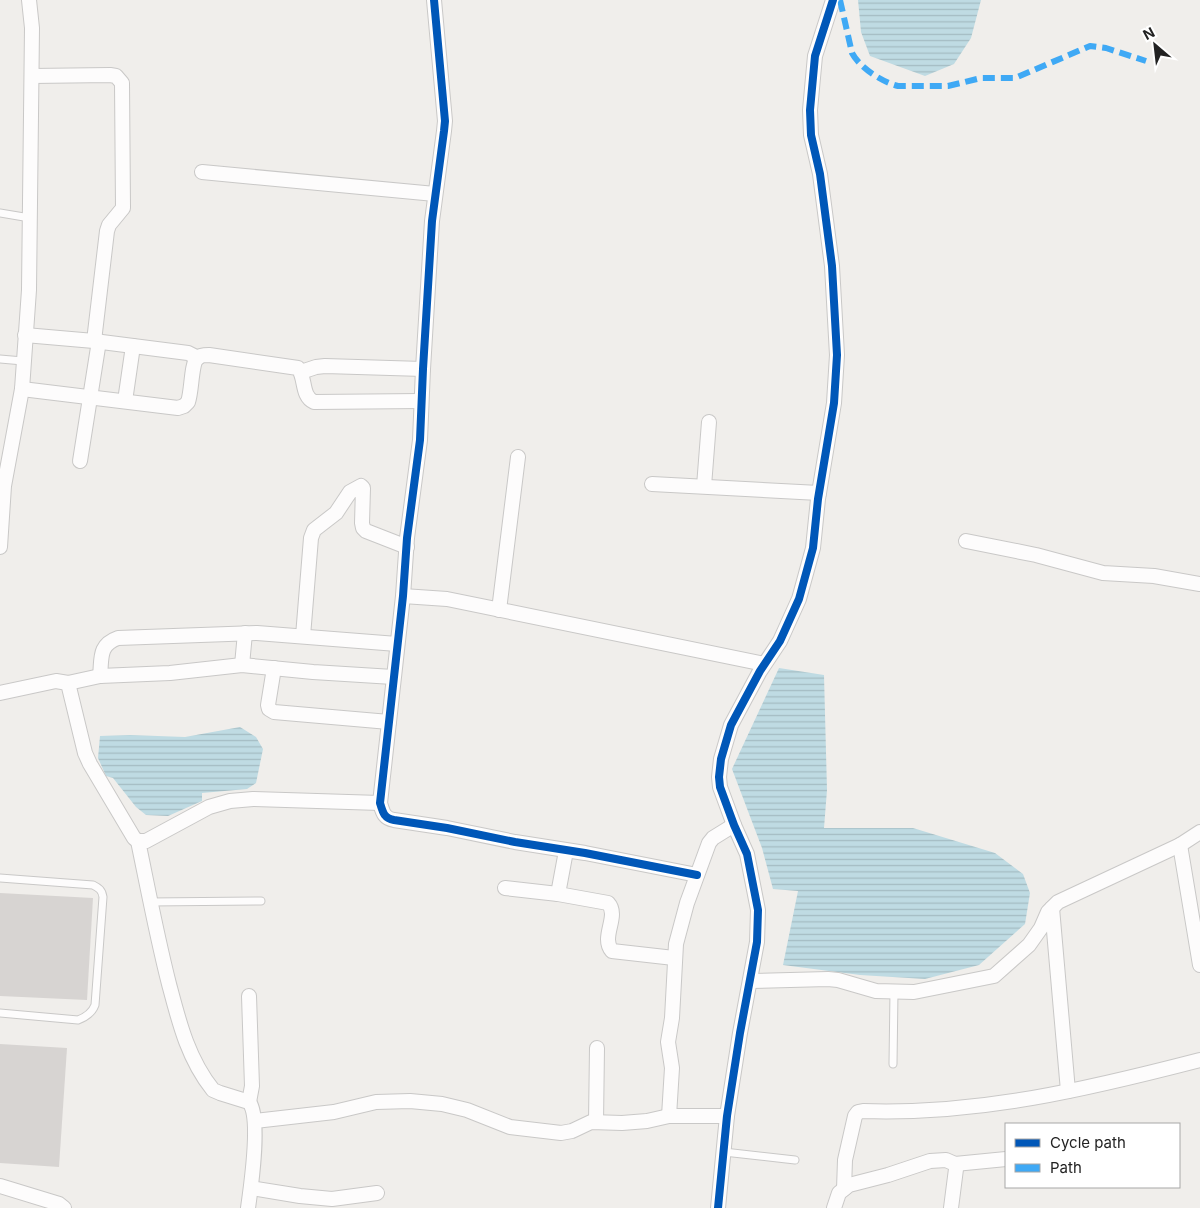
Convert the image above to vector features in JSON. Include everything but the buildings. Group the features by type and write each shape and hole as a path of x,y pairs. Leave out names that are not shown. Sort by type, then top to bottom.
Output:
{"street":[{"path":"0,547 4,486 22,389 29,290 32,28 29,0"},
{"path":"434,0 445,121 435,194 422,369 420,440 380,803 384,817 697,875"},
{"path":"718,1208 727,1116 736,1053 757,942 758,905 750,862 734,825 720,786 719,777 721,759 731,725 764,664 780,641 799,599 814,548 819,492 834,403 837,355 832,266 820,174 811,135 810,110 815,56 833,0"},
{"path":"32,76 110,75 116,76 122,82 123,208 109,225 107,231 91,397 80,461"},
{"path":"202,172 435,194"},
{"path":"25,335 96,341 188,353 198,358"},
{"path":"125,401 132,346"},
{"path":"22,389 178,408 184,406 190,396 195,364 198,358 202,355 209,355 298,368 301,372 308,400 314,402 421,401"},
{"path":"301,372 325,366 422,369"},
{"path":"704,486 708,422"},
{"path":"499,610 518,457"},
{"path":"652,484 819,492"},
{"path":"303,636 311,538 314,530 336,513 350,492 361,486 363,488 363,528 366,531 407,547"},
{"path":"966,541 1036,555 1103,572 1154,576 1200,584"},
{"path":"403,596 448,599 764,664"},
{"path":"100,676 102,650 110,641 118,638 245,633 397,644"},
{"path":"242,664 245,633"},
{"path":"0,693 56,681 68,683 100,676 170,672 242,664 393,677"},
{"path":"274,668 268,706 274,712 389,722"},
{"path":"68,683 82,743 90,764 134,838 138,841 146,842 209,807 230,801 253,799 380,803"},
{"path":"669,1116 672,1068 668,1042 672,1018 674,958 687,903 709,843 713,838 734,825"},
{"path":"750,981 828,979 838,980 866,989 894,992 923,991 994,976 1028,945 1041,928 1052,907 1058,902 1180,845 1200,832"},
{"path":"138,841 157,938 178,1022 189,1051 213,1090 250,1102"},
{"path":"1180,845 1200,965"},
{"path":"558,894 566,850"},
{"path":"505,888 558,894 608,903 611,906 612,912 607,941 608,947 612,951 674,958"},
{"path":"1052,907 1068,1091"},
{"path":"248,1208 251,1188 254,1121 254,1110 250,1102 252,1086 249,996"},
{"path":"596,1122 597,1048"},
{"path":"844,1188 845,1160 855,1116 858,1112 911,1112 975,1107 1024,1100 1200,1060"},
{"path":"254,1121 334,1112 376,1102 410,1101 442,1104 467,1110 515,1128 561,1133 596,1122 622,1123 647,1121 669,1116 727,1116"},
{"path":"834,1208 839,1193 849,1185 930,1161 946,1160 955,1164 1005,1160"},
{"path":"951,1208 955,1164"},
{"path":"0,1186 33,1202 59,1204 64,1208"},
{"path":"251,1188 332,1199 377,1193"}],"lane":[{"path":"0,214 30,218"},
{"path":"0,358 23,361"},
{"path":"0,878 93,885 102,892 103,897 95,1005 93,1010 84,1018 78,1020 0,1014"},
{"path":"150,902 261,901"},
{"path":"893,1064 894,992"},
{"path":"724,1152 795,1160"}],"water":[{"path":"858,0 981,0 971,38 954,64 925,76 870,56 861,32"},
{"path":"779,668 824,675 827,790 824,828 913,828 995,853 1023,874 1030,893 1025,924 979,965 925,979 860,975 783,965 798,891 773,889 762,848 732,769"},
{"path":"240,727 256,737 263,749 256,783 247,789 202,793 202,801 168,816 146,815 136,807 113,778 106,776 98,758 100,736 185,737"}],"marked path":[{"path":"840,0 852,53 856,59 872,74 898,86 948,86 981,78 1015,78 1090,46 1106,48 1146,61"}],"cycle path":[{"path":"434,0 445,121 432,221 420,440 407,538 403,596 381,807 386,816 394,820 585,853 697,875"},
{"path":"718,1208 727,1116 757,942 758,910 747,854 720,787 719,777 721,759 731,725 760,671 780,641 799,599 813,548 818,499 834,403 837,355 832,266 820,174 811,135 810,110 815,56 833,0"}]}
